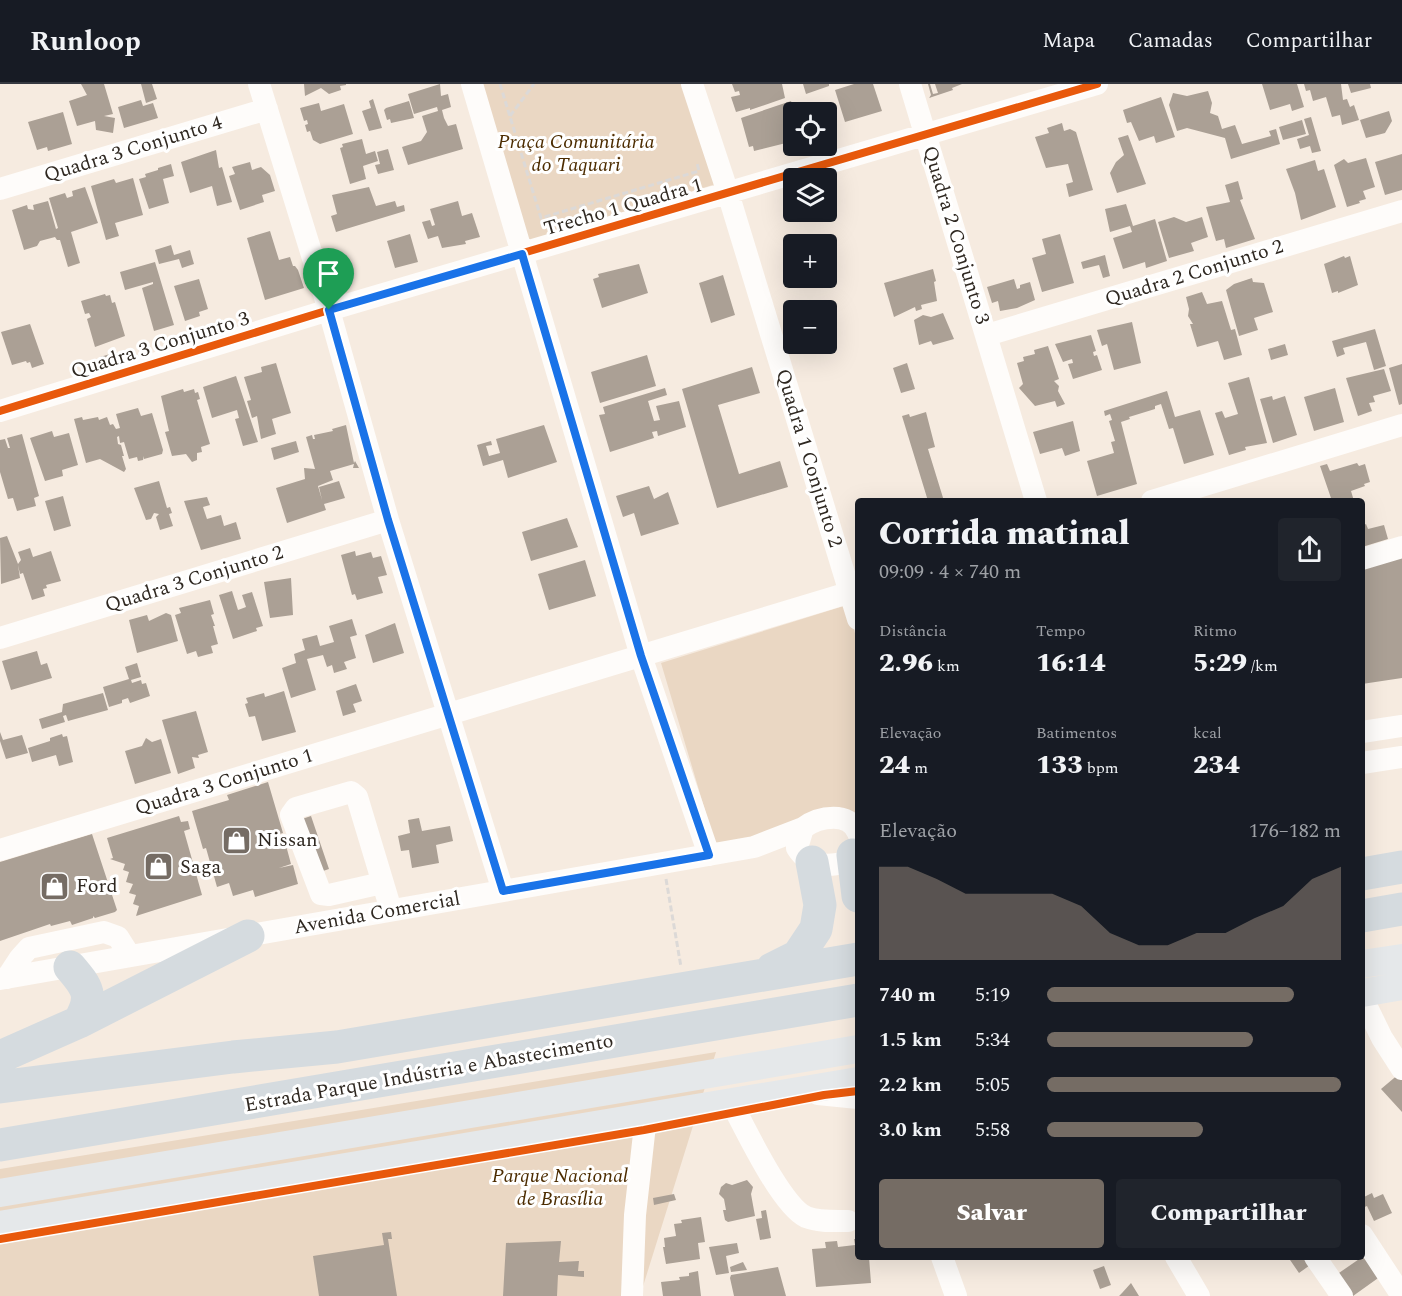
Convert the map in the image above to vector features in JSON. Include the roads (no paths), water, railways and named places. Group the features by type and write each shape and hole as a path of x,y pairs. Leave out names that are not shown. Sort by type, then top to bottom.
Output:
{"highway":[{"path":"760,976 798,956 816,929 820,905 808,860"},
{"path":"1365,873 1402,867"},
{"path":"1365,915 1402,909"},
{"path":"0,1057 79,1022 248,936"},
{"name":"Estrada Parque Indústria e Abastecimento","path":"0,1087 233,1057 337,1047 855,960"},
{"path":"70,967 86,985 86,1010 79,1022"},
{"name":"Estrada Parque Indústria e Abastecimento","path":"0,1146 855,1001"},
{"path":"233,1057 249,1072 251,1081 250,1090 237,1106"}],"main road":[{"path":"1365,964 1402,958"},
{"path":"1365,994 1402,986"},
{"path":"0,1193 855,1050"},
{"path":"0,1225 855,1081"}],"street":[{"path":"259,84 329,310 388,520 503,891"},
{"path":"472,84 641,656 709,855"},
{"name":"Quadra 1 Conjunto 2","path":"692,84 854,591"},
{"path":"910,84 926,134"},
{"name":"Quadra 2 Conjunto 3","path":"1035,498 926,134 1097,84"},
{"name":"Quadra 3 Conjunto 4","path":"0,189 267,109"},
{"name":"Trecho 1 Quadra 1","path":"329,310 926,134"},
{"name":"Quadra 2 Conjunto 2","path":"987,335 1402,211"},
{"name":"Quadra 3 Conjunto 3","path":"0,411 329,310"},
{"path":"1162,498 1402,425"},
{"name":"Quadra 3 Conjunto 2","path":"0,638 388,520"},
{"path":"1365,558 1402,547"},
{"name":"Quadra 3 Conjunto 1","path":"0,850 854,591"},
{"path":"1365,732 1402,726"},
{"path":"1365,763 1402,757"},
{"path":"382,883 329,895 321,894 291,815 296,808 351,792 357,797 391,910"},
{"path":"823,818 855,834 848,861 827,867 808,860 797,849 802,828 823,818"},
{"name":"Avenida Comercial","path":"4,978 754,847 802,828"},
{"name":"Avenida Comercial","path":"754,847 808,860"},
{"path":"4,978 29,948 104,932 118,937 130,956"},
{"path":"1365,1001 1382,1038 1402,1069"},
{"path":"793,1091 855,1098"},
{"path":"731,1102 790,1203 806,1216 827,1222 848,1221"},
{"path":"632,1296 635,1215 646,1116"},
{"path":"1365,1240 1402,1296"},
{"path":"943,1260 956,1296"},
{"path":"1178,1260 1199,1296"},
{"path":"1317,1260 1342,1296"}],"place":[{"name":"Nissan","path":"236,840"},
{"name":"Saga","path":"159,867"},
{"name":"Ford","path":"55,886"}],"park label":[{"name":"Praça Comunitária do Taquari","path":"576,154"},
{"name":"Parque Nacional de Brasília","path":"560,1188"}]}
